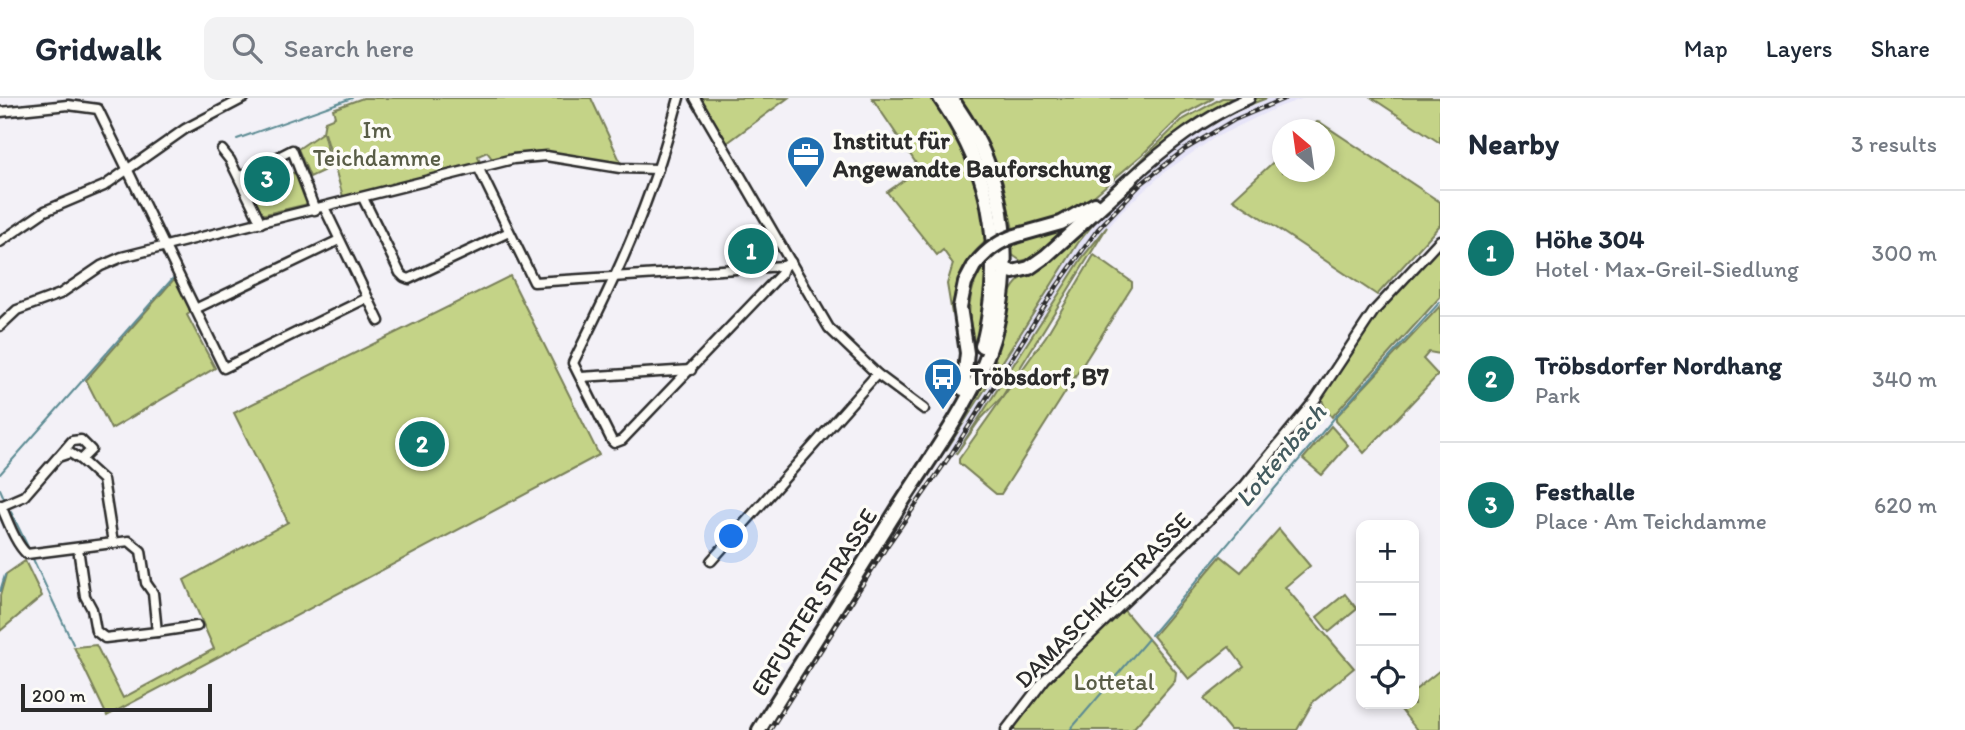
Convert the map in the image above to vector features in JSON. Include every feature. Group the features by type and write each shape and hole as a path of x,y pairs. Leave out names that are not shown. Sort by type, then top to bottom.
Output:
{"main road":[{"name":"ERFURTER STRASSE","path":"906,496 923,456 978,358 989,317 994,260 992,226 981,174 956,122 940,98"},
{"path":"951,98 982,148 1003,220 1004,270 1000,309"},
{"path":"963,389 967,353 960,307 965,283 974,266 990,249 1002,242 1067,220 1130,180"},
{"path":"1000,309 1014,282 1130,180"},
{"path":"1004,248 1014,263 1028,266 1037,263"},
{"path":"994,260 1004,270 1021,272 1037,263"},
{"name":"ERFURTER STRASSE","path":"759,730 973,388 988,354 1000,309"}],"street":[{"path":"92,98 224,368 367,298"},
{"path":"1,242 45,211 99,188 203,119 244,98"},
{"path":"679,98 658,170 616,276 573,363 614,443 622,440 691,370 781,274 787,264"},
{"path":"695,98 787,264 829,328 877,374 924,410"},
{"path":"1130,180 1189,130 1249,98"},
{"path":"0,112 66,102 98,110"},
{"path":"222,150 239,177 261,223"},
{"path":"239,177 292,150 309,193 339,240 379,321"},
{"path":"0,326 17,310 60,294 108,263 129,255 535,155 620,169 658,170"},
{"path":"479,169 534,282 787,264"},
{"path":"363,198 400,273 410,279 509,232"},
{"path":"195,309 339,240"},
{"name":"DAMASCHKESTRASSE","path":"1006,730 1045,679 1245,485 1315,400 1374,312 1440,240"},
{"path":"581,377 691,370"},
{"path":"711,561 877,374"},
{"path":"81,460 91,450 81,440 72,441 24,496 0,506 27,554 129,541 141,551 146,583 153,593 157,632"},
{"path":"58,457 70,453 103,480 113,543"},
{"path":"78,548 85,596 100,636 105,638 197,626"}],"shaded area":[{"path":"1267,98 1304,98 1276,108 1214,138 1166,171 1126,207 1082,258 956,454 948,448 1095,220 1172,150 1203,130"}],"green space":[{"name":"Im Teichdamme","path":"363,98 591,98 622,165 538,151 493,160 487,152 478,156 481,166 344,200 325,133 331,163 323,171 310,177 298,149 323,132 325,121 335,117 333,109"},
{"path":"701,98 788,98 727,143"},
{"path":"872,98 934,98 956,131 979,179 991,237 974,253 962,271 955,291 952,314 947,284 953,264 943,250 937,255 887,192 920,169"},
{"path":"961,98 1214,98 1182,115 1143,154 1088,201 1054,219 1013,229 994,161 980,129"},
{"path":"1222,98 1241,98 1187,125 1125,176 1182,120"},
{"path":"1258,98 1267,98 1213,123 1162,157 1097,220 1078,243 947,449 945,448 996,360 993,357 1000,320 1009,294 1018,281 1056,252 1126,186 1175,145 1229,111"},
{"path":"1372,98 1440,98 1440,143"},
{"path":"1335,132 1440,202 1440,225 1377,295 1233,199 1272,163 1272,182 1335,182"},
{"path":"297,171 308,204 261,215 251,195"},
{"path":"1075,219 1078,222 1037,257 1021,261 1011,254 1012,241"},
{"path":"1107,227 1002,397 979,421 956,454 1082,258"},
{"path":"1440,245 1440,297 1332,417 1321,397 1367,325"},
{"path":"1094,255 1132,282 1132,287 1001,494 996,494 959,463 959,459 1046,336"},
{"path":"990,258 981,334 974,348 969,311 971,295 976,279"},
{"path":"510,276 599,455 107,716 74,647 96,645 123,698 214,649 184,580 288,522 234,413"},
{"path":"175,278 192,311 187,315 215,368 111,429 86,380"},
{"path":"1440,306 1440,354 1429,352 1423,359 1438,375 1364,453 1336,421 1336,417"},
{"path":"1331,426 1348,445 1322,475 1303,459"},
{"path":"1279,529 1310,566 1285,587 1354,668 1313,702 1297,730 1230,730 1204,699 1244,667 1229,647 1189,679 1153,636 1221,556 1241,572"},
{"path":"25,561 42,596 0,631 0,596 6,574"},
{"path":"1345,594 1356,608 1329,632 1317,617"},
{"name":"Lottetal","path":"1123,609 1176,672 1175,681 1132,730 1010,730 1047,682"},
{"path":"1440,670 1440,730 1417,730 1400,709 1419,709 1419,687"}],"waterway":[{"path":"237,139 352,98"},
{"path":"0,474 174,277"},
{"name":"Lottenbach","path":"1151,635 1336,416 1440,302"},
{"path":"0,489 4,498"},
{"path":"11,512 28,547"},
{"path":"0,517 8,534"},
{"path":"33,559 73,644"},
{"path":"0,591 5,575"},
{"name":"Lottenbach","path":"1070,730 1148,639"}],"railway":[{"path":"770,730 887,546 952,453 1057,286 1098,229 1141,184 1184,150 1234,120 1286,98"}],"place":[{"name":"Festhalle","path":"267,179"},
{"name":"Institut für Angewandte Bauforschung","path":"806,189"},
{"name":"Höhe 304","path":"751,251"},
{"name":"Tröbsdorf, B7","path":"943,411"},
{"name":"Tröbsdorfer Nordhang","path":"422,444"}]}
